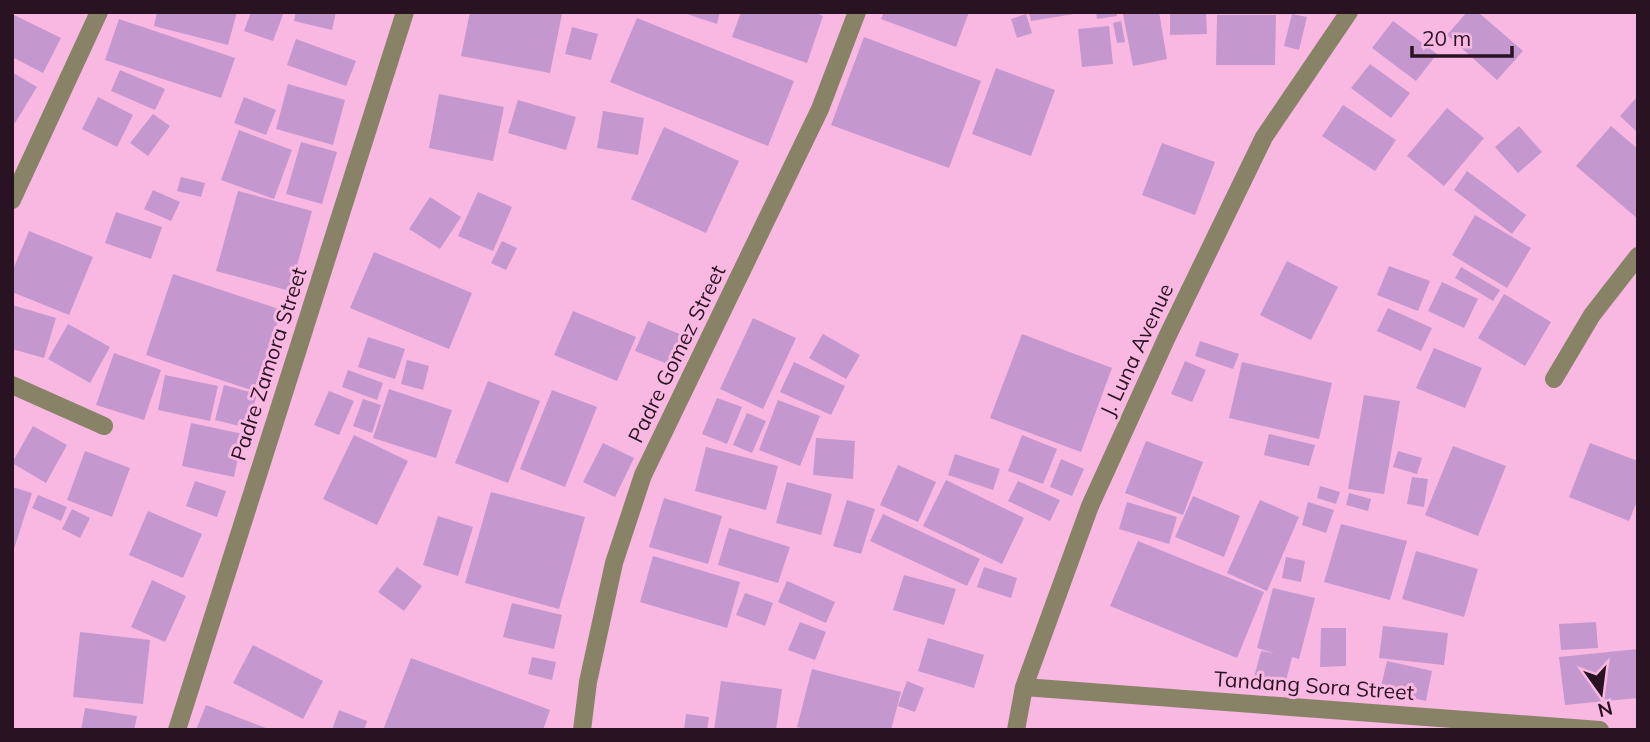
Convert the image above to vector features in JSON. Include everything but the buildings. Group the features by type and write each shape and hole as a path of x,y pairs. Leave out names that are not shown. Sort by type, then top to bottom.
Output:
{"street":[{"path":"12,200 99,12"},
{"name":"Padre Zamora Street","path":"177,730 405,12"},
{"name":"Padre Gomez Street","path":"582,730 588,682 614,563 643,475 820,108 857,12"},
{"name":"J. Luna Avenue","path":"1016,730 1024,687 1090,506 1173,324 1264,137 1349,12"},
{"path":"1554,379 1592,314 1638,256"},
{"path":"12,385 104,426"},
{"name":"Tandang Sora Street","path":"1024,687 1600,730"}]}
